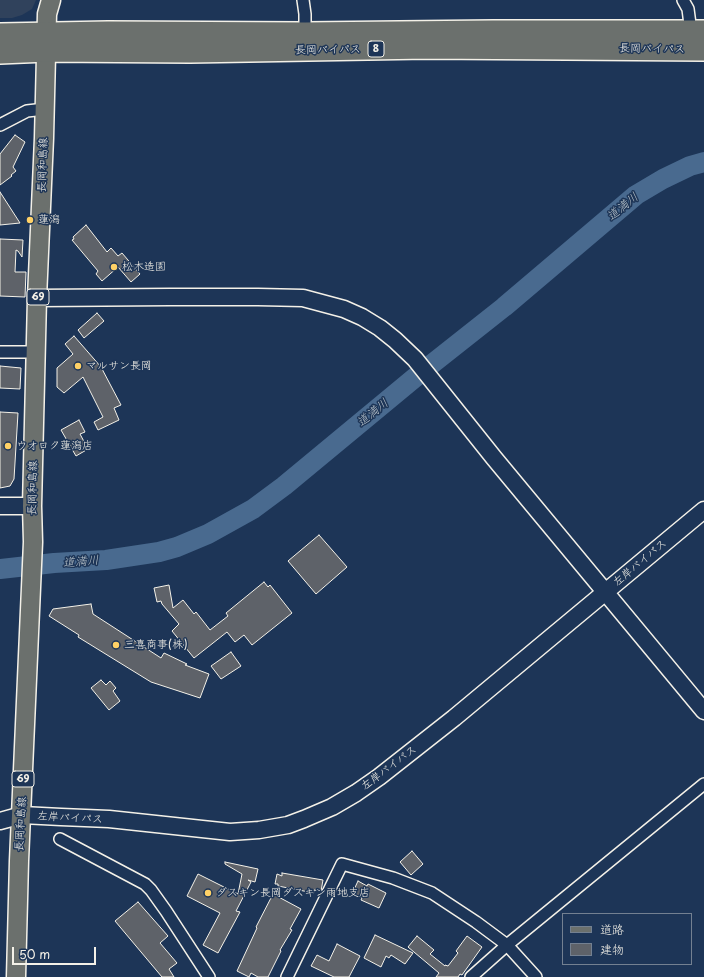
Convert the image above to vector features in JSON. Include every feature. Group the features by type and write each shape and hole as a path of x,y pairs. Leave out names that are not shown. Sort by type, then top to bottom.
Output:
{"highway":[{"name":"長岡バイパス","path":"0,53 48,42 305,33 485,31 697,32"},
{"name":"長岡バイパス","path":"0,34 48,42 206,52 427,48 704,50"}],"main road":[{"name":"長岡和島線","path":"16,977 32,582 32,506 37,298 48,42 47,14 51,0"}],"street":[{"path":"302,0 305,14 305,33"},
{"path":"683,0 697,32"},
{"path":"0,125 27,112 45,109"},
{"path":"37,298 303,298 344,309 362,317 380,328 415,359 494,458 704,711"},
{"path":"0,352 36,352"},
{"path":"0,506 32,506"},
{"name":"左岸バイパス","path":"0,821 22,815 109,819 230,832 259,830 288,824 332,807 379,777 454,718 704,510"},
{"path":"471,977 507,945 704,784"},
{"path":"60,839 145,884 166,911 209,977"},
{"path":"287,977 342,864 393,878 432,893 476,922 507,945 536,977"}],"shaded area":[{"path":"0,0 36,0 32,9 22,15 12,18 0,18"}],"building":[{"path":"15,135 25,142 13,167 16,171 0,185 0,154"},
{"path":"0,192 20,223 0,225"},
{"path":"86,225 107,252 111,248 118,256 122,253 140,274 131,282 118,267 102,281 96,274 98,271 72,240 74,239 73,237"},
{"path":"0,239 23,240 22,257 16,250 15,272 26,272 25,297 0,296"},
{"path":"97,313 104,321 84,338 78,330"},
{"path":"74,336 101,367 121,405 114,408 119,420 98,430 94,422 103,417 83,377 64,393 57,387 57,368 73,354 65,344"},
{"path":"0,366 21,368 20,389 0,388"},
{"name":"ウオロク蓮潟店","path":"0,412 18,413 14,479 10,486 0,488"},
{"path":"79,420 85,432 80,434 88,449 76,456 61,430"},
{"path":"319,535 347,567 316,594 288,561"},
{"path":"264,582 268,587 270,585 292,613 252,645 244,635 235,642 227,632 194,658 172,631 179,624 161,601 157,602 154,588 169,585 173,608 183,600 194,614 196,612 210,630 228,616 226,613"},
{"name":"三喜商事(株)","path":"91,604 93,614 161,658 164,653 187,664 185,665 209,674 200,698 151,682 78,637 79,635 49,616 53,609"},
{"path":"231,652 241,666 221,679 211,666"},
{"path":"101,680 106,685 110,681 116,688 113,691 120,701 109,710 91,688"},
{"path":"412,851 423,864 411,875 400,862"},
{"path":"225,862 258,869 255,882 248,880 251,882 236,911 240,912 218,953 203,945 220,913 187,896 198,874 238,894 242,874 225,864"},
{"path":"282,873 323,880 321,891 314,890 314,893 278,886 278,884 275,884 277,874 282,876"},
{"path":"358,881 386,893 379,908 352,894"},
{"path":"273,894 301,909 268,977 258,977 251,973 249,977 237,971 257,928 256,927"},
{"path":"138,902 168,936 160,943 177,963 169,969 174,977 162,977 115,921"},
{"path":"375,935 413,953 405,964 391,955 389,958 386,956 381,967 364,958"},
{"path":"417,936 434,950 430,954 445,966 448,966 458,953 456,951 467,936 482,947 462,975 460,974 458,977 436,977 439,973 408,947"},
{"path":"337,944 360,956 349,977 334,977 311,966 317,955 329,961"}],"waterway":[{"name":"道満川","path":"0,569 54,563 106,560 159,552 177,547 208,534 253,509 284,486 418,375 504,307 636,195 663,179 690,166 704,162"}],"place":[{"name":"蓮潟","path":"30,220"},
{"name":"松木造園","path":"114,267"},
{"name":"マルサン長岡","path":"78,366"},
{"name":"ウオロク蓮潟店","path":"8,446"},
{"name":"三喜商事(株)","path":"116,645"},
{"name":"ダスキン長岡ダスキン雨地支店","path":"208,893"}]}
